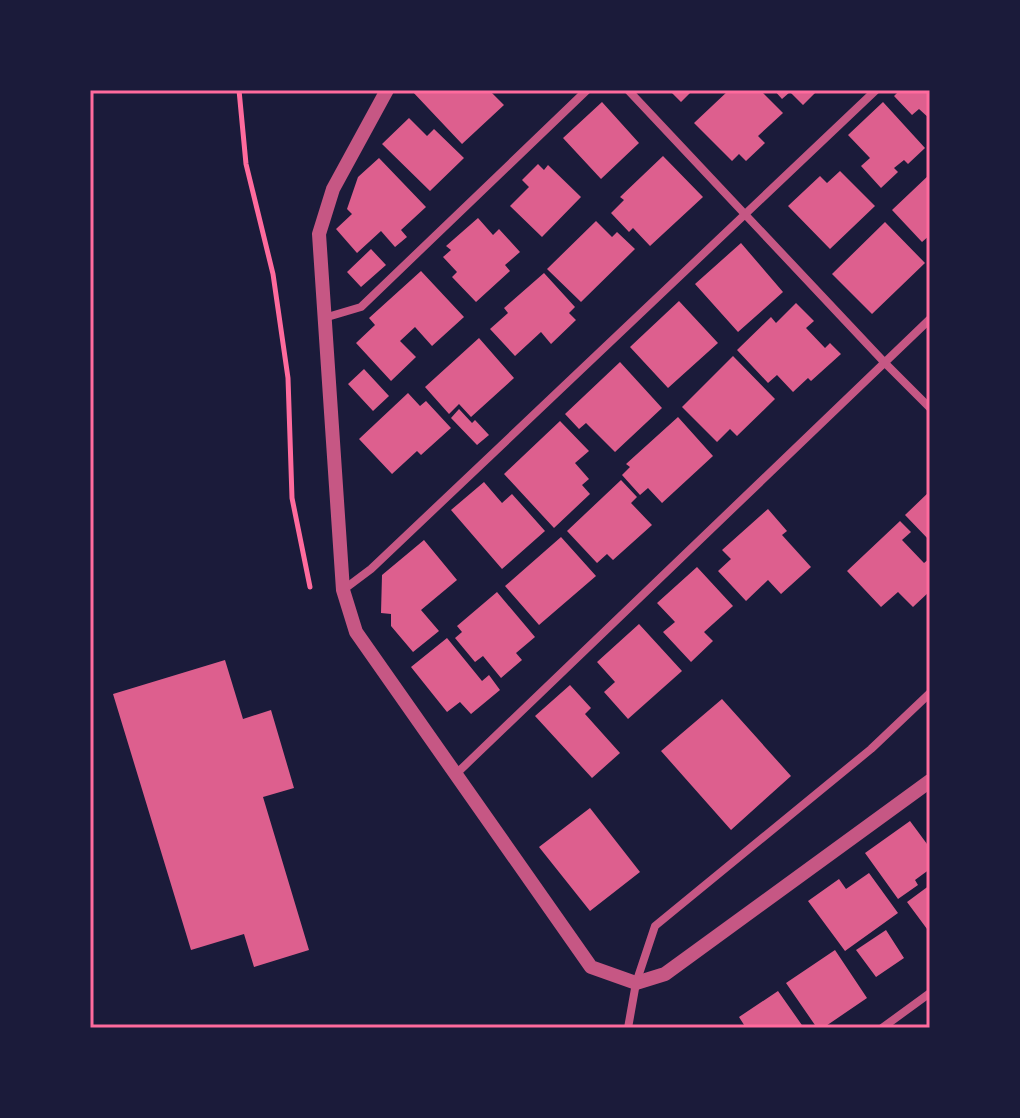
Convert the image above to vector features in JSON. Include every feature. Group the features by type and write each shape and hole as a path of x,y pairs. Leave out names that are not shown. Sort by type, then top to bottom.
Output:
{"street":[{"path":"387,90 333,189 319,234 343,590 356,632 591,967 636,983 665,974 930,781"},
{"path":"324,318 361,307 587,90"},
{"path":"628,90 930,408"},
{"path":"343,590 371,569 876,90"},
{"path":"456,774 930,319"},
{"path":"628,1028 636,983 655,926 871,749 930,693"},
{"path":"882,1028 930,993"}],"path":[{"path":"239,90 246,164 273,274 288,378 292,498 311,592"}],"building":[{"path":"411,90 489,90 504,105 462,144"},
{"path":"669,90 693,90 681,102"},
{"path":"729,90 760,90 783,113 758,136 765,143 746,161 739,154 732,161 694,123"},
{"path":"774,90 818,90 803,105 790,92 782,99"},
{"path":"900,90 930,90 930,119 919,109 912,115 894,96"},
{"path":"602,102 639,143 601,179 563,138"},
{"path":"883,102 925,148 908,164 904,160 894,168 898,172 881,188 861,166 870,158 848,135"},
{"path":"409,118 427,136 434,129 464,158 430,191 382,144"},
{"path":"663,156 703,197 650,246 633,228 629,232 611,213 624,200 620,197"},
{"path":"379,158 426,207 401,230 407,237 395,247 381,231 357,253 336,229 352,214 347,209 358,177"},
{"path":"538,164 544,170 548,165 581,197 542,237 510,206 529,187 522,180"},
{"path":"840,171 875,206 830,249 788,206 820,176 827,183"},
{"path":"930,174 930,235 922,242 892,210"},
{"path":"478,218 493,235 499,229 520,252 505,265 510,271 476,302 452,277 457,272 443,257 451,250 446,246"},
{"path":"596,221 612,237 617,232 635,249 581,302 547,269"},
{"path":"885,222 925,263 872,314 832,274"},
{"path":"741,243 783,292 738,332 695,284"},
{"path":"371,249 386,265 361,287 347,272"},
{"path":"421,271 464,317 432,346 415,327 400,341 416,357 391,381 356,343 375,325 369,318"},
{"path":"544,273 575,307 569,313 576,320 551,344 541,332 515,356 490,329 508,313 504,308"},
{"path":"679,301 718,343 668,388 630,347"},
{"path":"796,303 814,321 806,328 825,348 830,343 841,354 811,381 808,378 793,392 777,375 768,383 737,350 771,317 776,323"},
{"path":"479,338 514,378 471,417 459,404 449,414 425,387"},
{"path":"733,356 775,399 737,436 730,429 717,442 682,407"},
{"path":"620,362 662,408 615,452 586,423 579,429 565,414"},
{"path":"364,369 389,396 373,411 348,384"},
{"path":"408,393 420,406 426,401 451,428 421,455 417,451 392,474 359,439"},
{"path":"459,409 489,435 477,445 451,418"},
{"path":"678,417 713,456 662,503 648,488 640,495 622,475 630,467 626,464"},
{"path":"560,421 589,451 575,463 589,479 582,485 590,494 554,528 504,474"},
{"path":"621,480 637,497 631,503 652,525 613,560 607,554 597,563 567,531"},
{"path":"484,482 502,503 512,494 545,531 502,569 451,510"},
{"path":"930,491 930,541 905,515"},
{"path":"768,509 787,531 782,535 811,567 781,594 768,580 746,601 718,571 731,559 722,550"},
{"path":"900,521 911,532 902,540 924,563 930,558 930,591 913,607 898,592 881,607 847,571"},
{"path":"561,537 596,576 539,625 505,586"},
{"path":"424,540 457,580 421,610 439,631 413,652 391,626 391,614 381,613 382,575"},
{"path":"697,567 733,606 704,632 713,641 691,662 663,632 675,622 657,603"},
{"path":"497,592 535,637 516,653 522,660 501,678 483,656 475,662 455,638 462,632 457,626"},
{"path":"639,624 682,671 628,719 604,692 615,682 597,662"},
{"path":"447,638 482,681 489,675 500,690 471,714 460,702 447,712 411,667"},
{"path":"225,660 243,719 271,710 294,788 263,797 309,950 254,967 244,934 191,950 113,694"},
{"path":"570,685 591,708 585,714 620,753 592,778 535,716"},
{"path":"722,699 791,776 731,830 661,751"},
{"path":"590,808 640,872 590,911 539,847"},
{"path":"910,821 930,848 930,869 915,880 918,885 898,899 865,853"},
{"path":"869,873 898,913 845,951 808,901 839,879 846,889"},
{"path":"930,885 930,933 907,902"},
{"path":"886,930 904,958 876,977 856,950"},
{"path":"835,950 867,998 823,1028 817,1028 786,983"},
{"path":"778,991 804,1028 746,1028 739,1017"}]}
